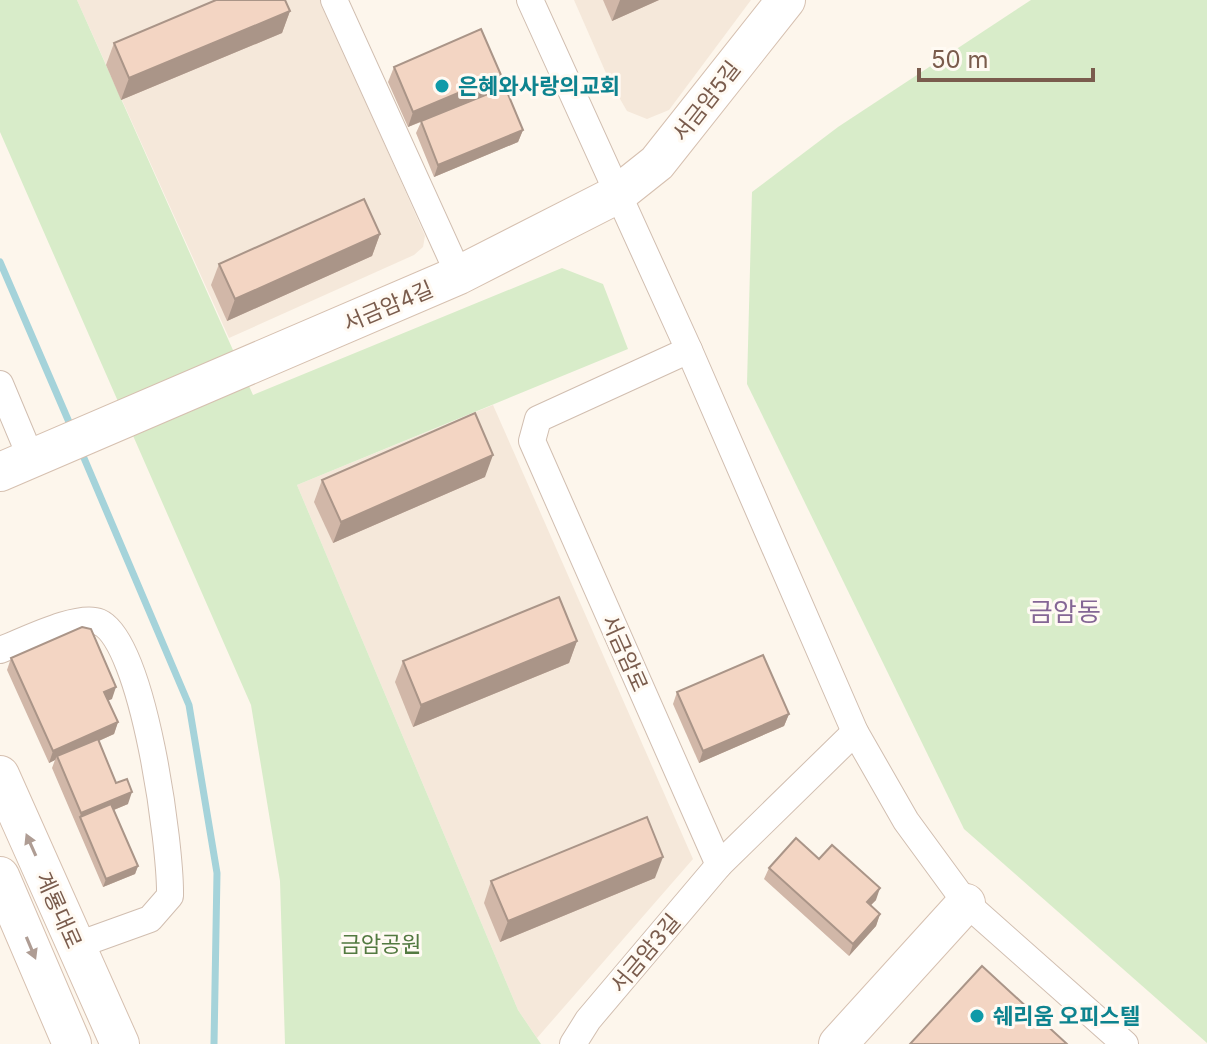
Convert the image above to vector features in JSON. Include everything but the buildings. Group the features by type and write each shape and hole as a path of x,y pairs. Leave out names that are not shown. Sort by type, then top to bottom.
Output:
{"street":[{"path":"334,0 459,275"},
{"path":"530,0 689,350 855,732 906,821 966,903 1125,1044"},
{"name":"서금암5길","path":"618,194 657,163 786,0"},
{"name":"서금암4길","path":"24,461 459,275 618,194"},
{"name":"서금암로","path":"689,350 562,405 538,419 532,441 719,865"},
{"path":"0,384 24,461"},
{"path":"0,650 83,619 100,622 116,636 136,685 158,776 170,866 170,896 150,919 75,946"},
{"path":"719,865 855,732"},
{"name":"계룡대로","path":"0,775 120,1044"},
{"name":"서금암3길","path":"573,1044 588,1020 719,865"},
{"name":"계룡대로","path":"0,876 72,1044"},
{"path":"838,1044 966,903"}],"shaded area":[{"path":"77,0 321,0 425,236 423,247 414,255 229,338"},
{"path":"574,0 751,0 669,110 647,119 627,111 609,80"},
{"path":"493,405 693,859 537,1038 518,1010 297,485"}],"green space":[{"name":"금암공원","path":"0,0 77,0 253,395 562,268 603,284 628,349 297,485 518,1010 541,1044 285,1044 280,881 251,705 0,132"},
{"path":"1031,0 1207,0 1207,1043 964,829 747,384 752,192 838,127"}],"waterway":[{"path":"0,262 72,429"},
{"path":"81,451 189,705 217,873 214,1044"}],"place":[{"name":"은혜와사랑의교회","path":"442,86"},
{"name":"쉐리움 오피스텔","path":"977,1016"}],"district":[{"name":"금암동","path":"1065,612"}]}
